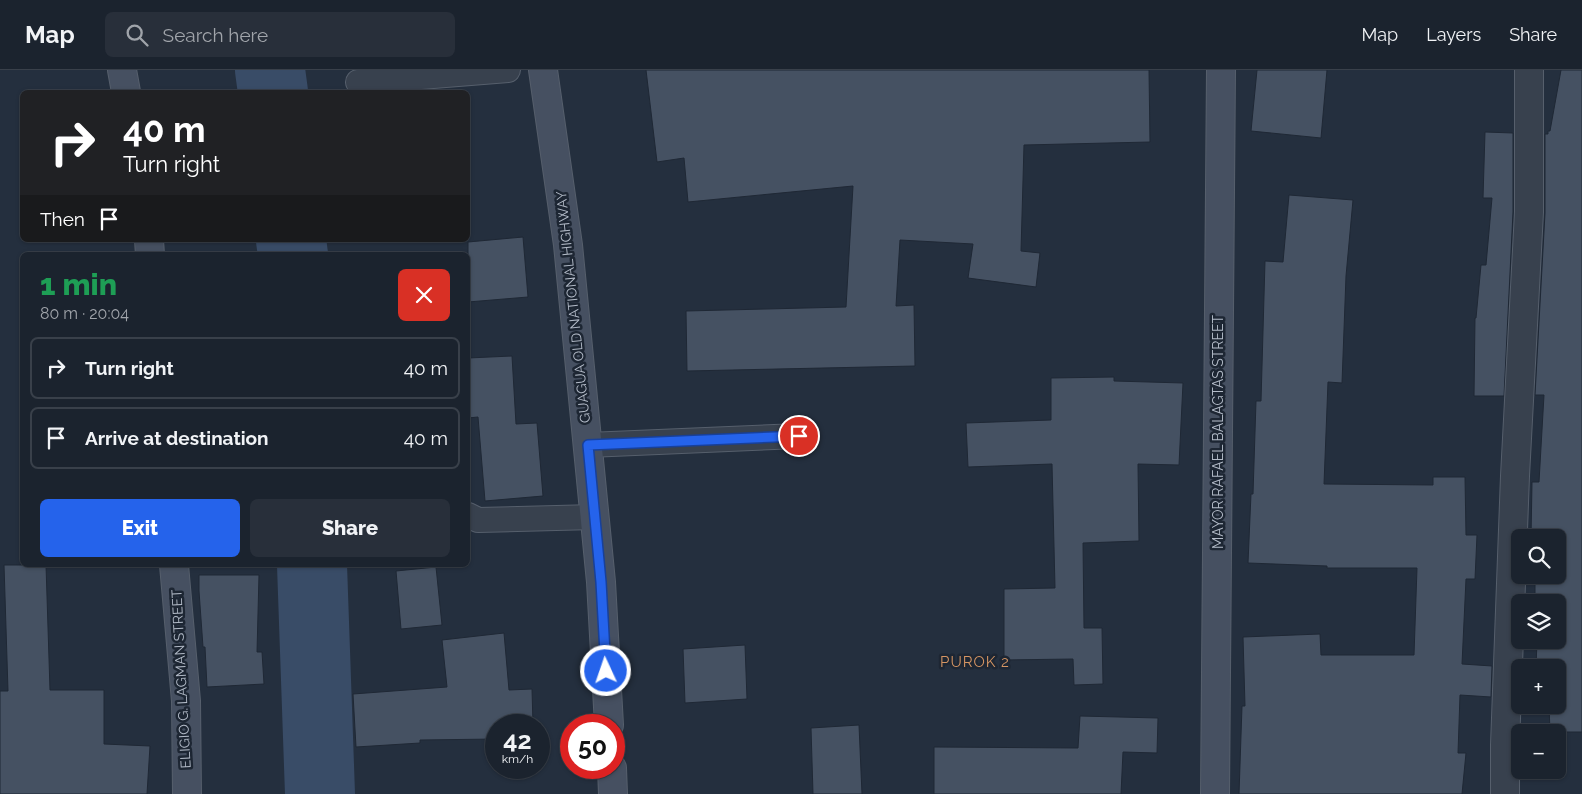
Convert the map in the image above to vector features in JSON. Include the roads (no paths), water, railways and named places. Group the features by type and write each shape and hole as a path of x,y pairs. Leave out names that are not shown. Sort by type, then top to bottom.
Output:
{"street":[{"path":"122,70 126,90"},
{"name":"GUAGUA OLD NATIONAL HIGHWAY","path":"543,70 568,245 601,582 608,714"},
{"name":"MAYOR RAFAEL BALAGTAS STREET","path":"1215,794 1221,70"},
{"path":"1505,794 1514,476 1529,212 1529,70"},
{"name":"ELIGIO G. LAGMAN STREET","path":"174,567 186,701 187,794"},
{"path":"612,779 613,794"}],"lane":[{"path":"358,82 508,70"},
{"path":"588,445 799,436"},
{"path":"470,516 478,520 595,517"}],"waterway":[{"path":"270,70 273,90"},
{"path":"291,242 293,252"},
{"path":"312,567 320,794"}],"district":[{"name":"PUROK 2","path":"975,662"}]}
